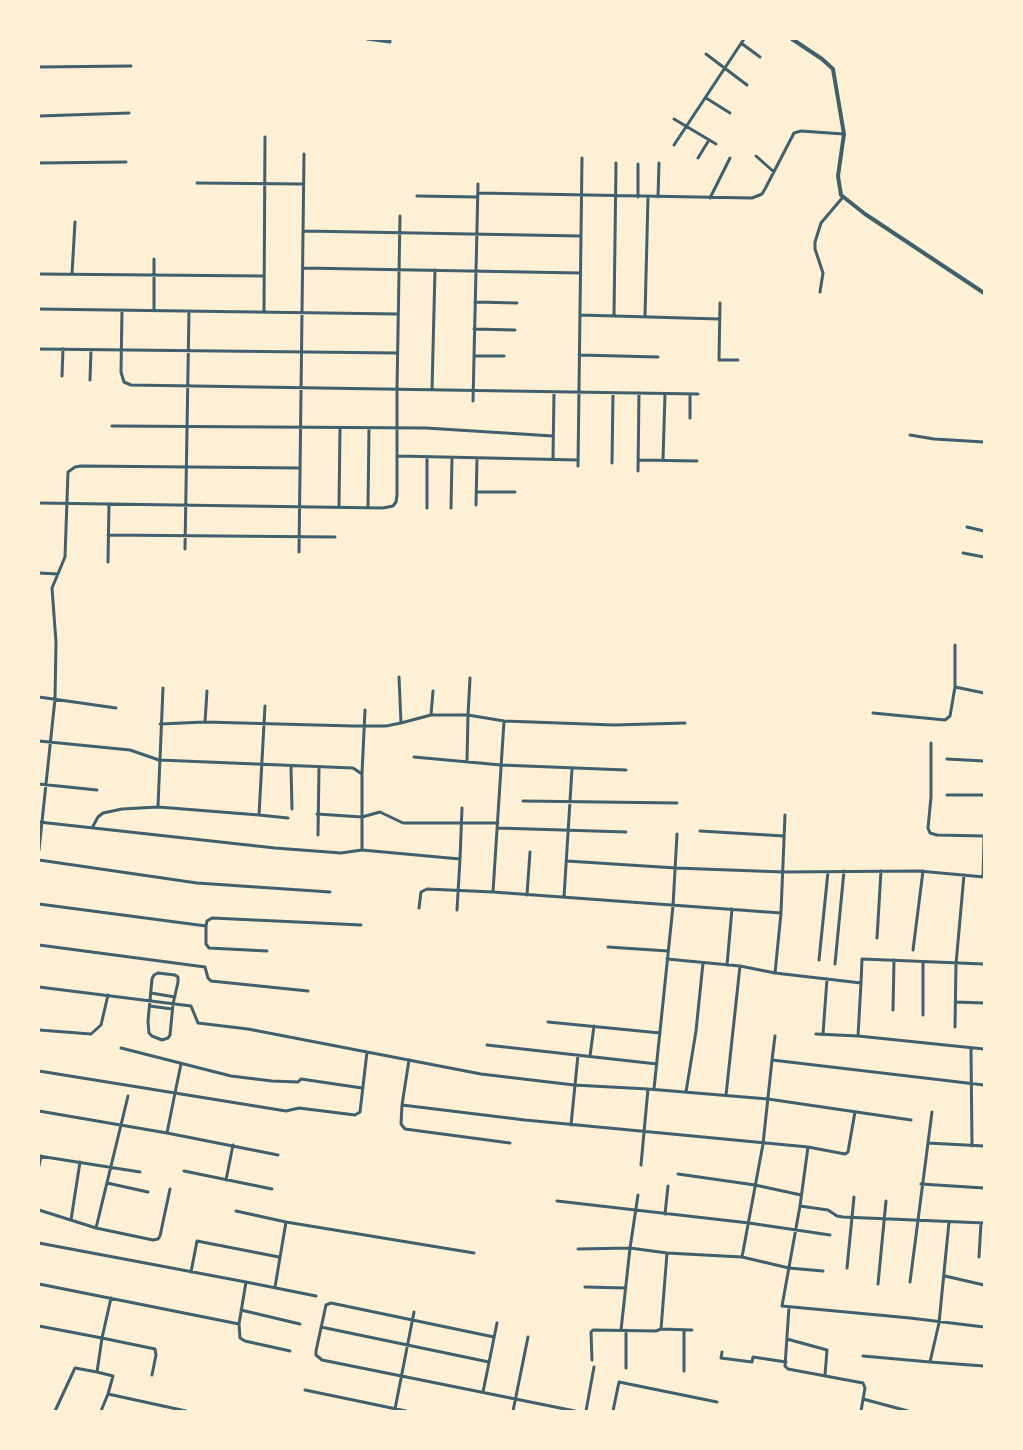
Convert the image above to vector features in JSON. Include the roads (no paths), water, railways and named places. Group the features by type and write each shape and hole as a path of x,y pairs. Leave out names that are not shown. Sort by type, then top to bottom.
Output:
{"street":[{"path":"367,39 390,42 390,39"},
{"path":"792,39 822,59 832,69 843,117 844,134 838,177 843,197 984,291"},
{"path":"674,145 743,40 760,57"},
{"path":"706,54 747,85"},
{"path":"39,67 131,66"},
{"path":"706,97 730,112"},
{"path":"39,116 129,114"},
{"path":"675,120 716,144"},
{"path":"417,196 616,196 746,199 757,197 765,189 792,135 797,131 844,134"},
{"path":"264,312 265,137"},
{"path":"698,158 710,140"},
{"path":"299,552 304,154"},
{"path":"756,156 774,172"},
{"path":"578,466 582,158"},
{"path":"710,198 730,158"},
{"path":"39,163 126,162"},
{"path":"614,316 616,163"},
{"path":"658,197 659,163"},
{"path":"638,164 638,197"},
{"path":"197,183 304,184"},
{"path":"472,401 478,184"},
{"path":"645,316 648,197"},
{"path":"820,292 823,273 815,242 821,223 843,197"},
{"path":"39,503 368,508 389,507 396,502 400,216"},
{"path":"72,274 75,222"},
{"path":"303,231 581,236"},
{"path":"154,259 154,310"},
{"path":"303,268 580,273"},
{"path":"432,390 435,270"},
{"path":"39,274 264,276"},
{"path":"475,302 517,303"},
{"path":"720,303 719,360 738,360"},
{"path":"39,309 398,314"},
{"path":"122,310 122,378 128,384 698,394"},
{"path":"185,549 189,311"},
{"path":"580,315 719,319"},
{"path":"474,329 515,330"},
{"path":"39,349 397,353"},
{"path":"62,376 63,350"},
{"path":"90,380 91,350"},
{"path":"579,355 658,357"},
{"path":"474,356 504,356"},
{"path":"553,459 554,392"},
{"path":"612,463 613,393"},
{"path":"638,471 639,393"},
{"path":"663,460 665,394"},
{"path":"690,394 690,418"},
{"path":"112,426 397,428 553,435"},
{"path":"339,507 340,428"},
{"path":"368,508 369,428"},
{"path":"910,435 984,442"},
{"path":"398,456 578,460"},
{"path":"427,457 427,508"},
{"path":"451,508 452,457"},
{"path":"476,505 477,458"},
{"path":"638,460 697,461"},
{"path":"39,850 55,699 56,642 52,588 65,552 67,474 75,467 300,468"},
{"path":"476,492 515,492"},
{"path":"108,562 109,504"},
{"path":"967,527 984,531"},
{"path":"108,535 335,537"},
{"path":"963,553 984,557"},
{"path":"39,573 58,574"},
{"path":"873,713 945,720 950,717 955,687 956,645"},
{"path":"399,677 400,723"},
{"path":"467,762 470,678"},
{"path":"955,687 984,693"},
{"path":"158,807 163,688"},
{"path":"206,722 207,691"},
{"path":"431,714 433,691"},
{"path":"39,697 116,708"},
{"path":"259,815 265,706"},
{"path":"362,850 365,710"},
{"path":"160,724 206,722 386,726 431,714 468,715 504,721 614,725 685,723"},
{"path":"493,891 504,721"},
{"path":"39,741 130,750 159,760 353,768 362,774"},
{"path":"567,861 783,872 923,871 983,877 984,837 937,835 930,833 928,828 931,797 931,743"},
{"path":"414,757 501,765 626,770"},
{"path":"947,759 984,761"},
{"path":"291,767 292,809"},
{"path":"318,835 319,768"},
{"path":"564,897 572,769"},
{"path":"39,784 97,790"},
{"path":"947,795 984,795"},
{"path":"523,801 677,803"},
{"path":"92,828 98,817 107,811 158,807 288,818"},
{"path":"457,910 462,808"},
{"path":"317,814 362,817 380,812 403,823 498,823"},
{"path":"775,973 781,913 784,815"},
{"path":"41,822 275,848 341,853 362,850 460,859"},
{"path":"498,828 626,832"},
{"path":"700,831 784,836"},
{"path":"654,1089 673,906 677,834"},
{"path":"527,895 531,852"},
{"path":"39,860 197,883 330,892"},
{"path":"877,938 881,871"},
{"path":"913,950 923,871"},
{"path":"819,960 828,872"},
{"path":"835,964 844,872"},
{"path":"955,1027 956,964 964,875"},
{"path":"419,908 421,892 427,889 493,891 781,913"},
{"path":"39,904 206,926"},
{"path":"727,965 732,909"},
{"path":"267,951 209,948 206,944 206,926 209,918 361,925"},
{"path":"39,945 206,967 208,978 211,981 308,991"},
{"path":"608,947 668,951"},
{"path":"858,1036 862,959 984,964"},
{"path":"667,960 740,966 775,973 861,983"},
{"path":"893,1010 894,960"},
{"path":"923,1015 924,962"},
{"path":"686,1092 704,963"},
{"path":"726,1095 740,966"},
{"path":"158,973 177,977 175,997 172,1006 170,1035 162,1040 152,1036 149,1033 154,975 158,973"},
{"path":"823,1035 827,979"},
{"path":"39,987 108,995 172,1006 191,1006 198,1023 248,1029 481,1074 574,1085 768,1099 911,1120"},
{"path":"151,993 175,997"},
{"path":"39,1030 91,1034 101,1025 108,995"},
{"path":"956,1002 984,1003"},
{"path":"548,1022 660,1033"},
{"path":"590,1056 594,1026"},
{"path":"816,1034 984,1049"},
{"path":"742,1257 763,1144 775,1036"},
{"path":"487,1045 657,1064"},
{"path":"121,1048 231,1076 272,1081 298,1082 301,1079 362,1089"},
{"path":"971,1048 972,1146"},
{"path":"39,1071 286,1111 299,1108 356,1115 360,1112 367,1052"},
{"path":"571,1125 578,1055"},
{"path":"409,1060 402,1105 401,1124 405,1129 510,1143"},
{"path":"772,1060 984,1085"},
{"path":"166,1133 181,1064"},
{"path":"641,1165 648,1089"},
{"path":"96,1228 128,1096"},
{"path":"402,1105 571,1125 645,1130 808,1147 846,1154 855,1112"},
{"path":"39,1111 278,1155"},
{"path":"910,1282 932,1112"},
{"path":"928,1143 984,1146"},
{"path":"226,1180 233,1145"},
{"path":"808,1147 782,1306 910,1317 939,1323 984,1327"},
{"path":"39,1166 40,1156 140,1172"},
{"path":"71,1220 80,1162"},
{"path":"184,1171 272,1189"},
{"path":"678,1174 755,1185 801,1195"},
{"path":"107,1183 148,1192"},
{"path":"921,1184 984,1188"},
{"path":"665,1214 668,1186"},
{"path":"39,1210 96,1228 153,1240 158,1239 170,1189"},
{"path":"626,1368 623,1330 630,1248 638,1196"},
{"path":"847,1268 854,1197"},
{"path":"557,1201 830,1234"},
{"path":"878,1284 886,1201"},
{"path":"800,1206 821,1208 837,1216 853,1218 917,1218 983,1223 979,1257"},
{"path":"236,1211 286,1222 474,1253"},
{"path":"275,1287 286,1222"},
{"path":"930,1362 939,1323 949,1222"},
{"path":"191,1272 197,1241 279,1257"},
{"path":"39,1243 315,1296"},
{"path":"578,1249 630,1248 667,1253 742,1257 789,1268 823,1271"},
{"path":"661,1329 667,1253"},
{"path":"945,1276 984,1285"},
{"path":"246,1282 239,1324 240,1338 290,1351"},
{"path":"39,1284 239,1324"},
{"path":"585,1287 626,1288"},
{"path":"97,1372 111,1298"},
{"path":"494,1337 331,1303 326,1305 316,1350 319,1358 575,1411"},
{"path":"789,1307 786,1362 788,1369 863,1383 865,1388 861,1411"},
{"path":"242,1310 300,1324"},
{"path":"395,1409 414,1312"},
{"path":"483,1392 497,1323"},
{"path":"39,1326 155,1350 152,1375"},
{"path":"321,1327 489,1362"},
{"path":"684,1330 684,1371"},
{"path":"592,1360 592,1331 692,1330"},
{"path":"513,1411 528,1337"},
{"path":"787,1339 827,1350 825,1375"},
{"path":"722,1352 721,1358 752,1362 753,1357 786,1362"},
{"path":"863,1356 984,1366"},
{"path":"586,1411 594,1367"},
{"path":"55,1411 75,1368 113,1376 101,1411"},
{"path":"613,1411 620,1382 717,1402"},
{"path":"305,1390 406,1411"},
{"path":"108,1394 186,1411"},
{"path":"863,1399 908,1411"}]}
